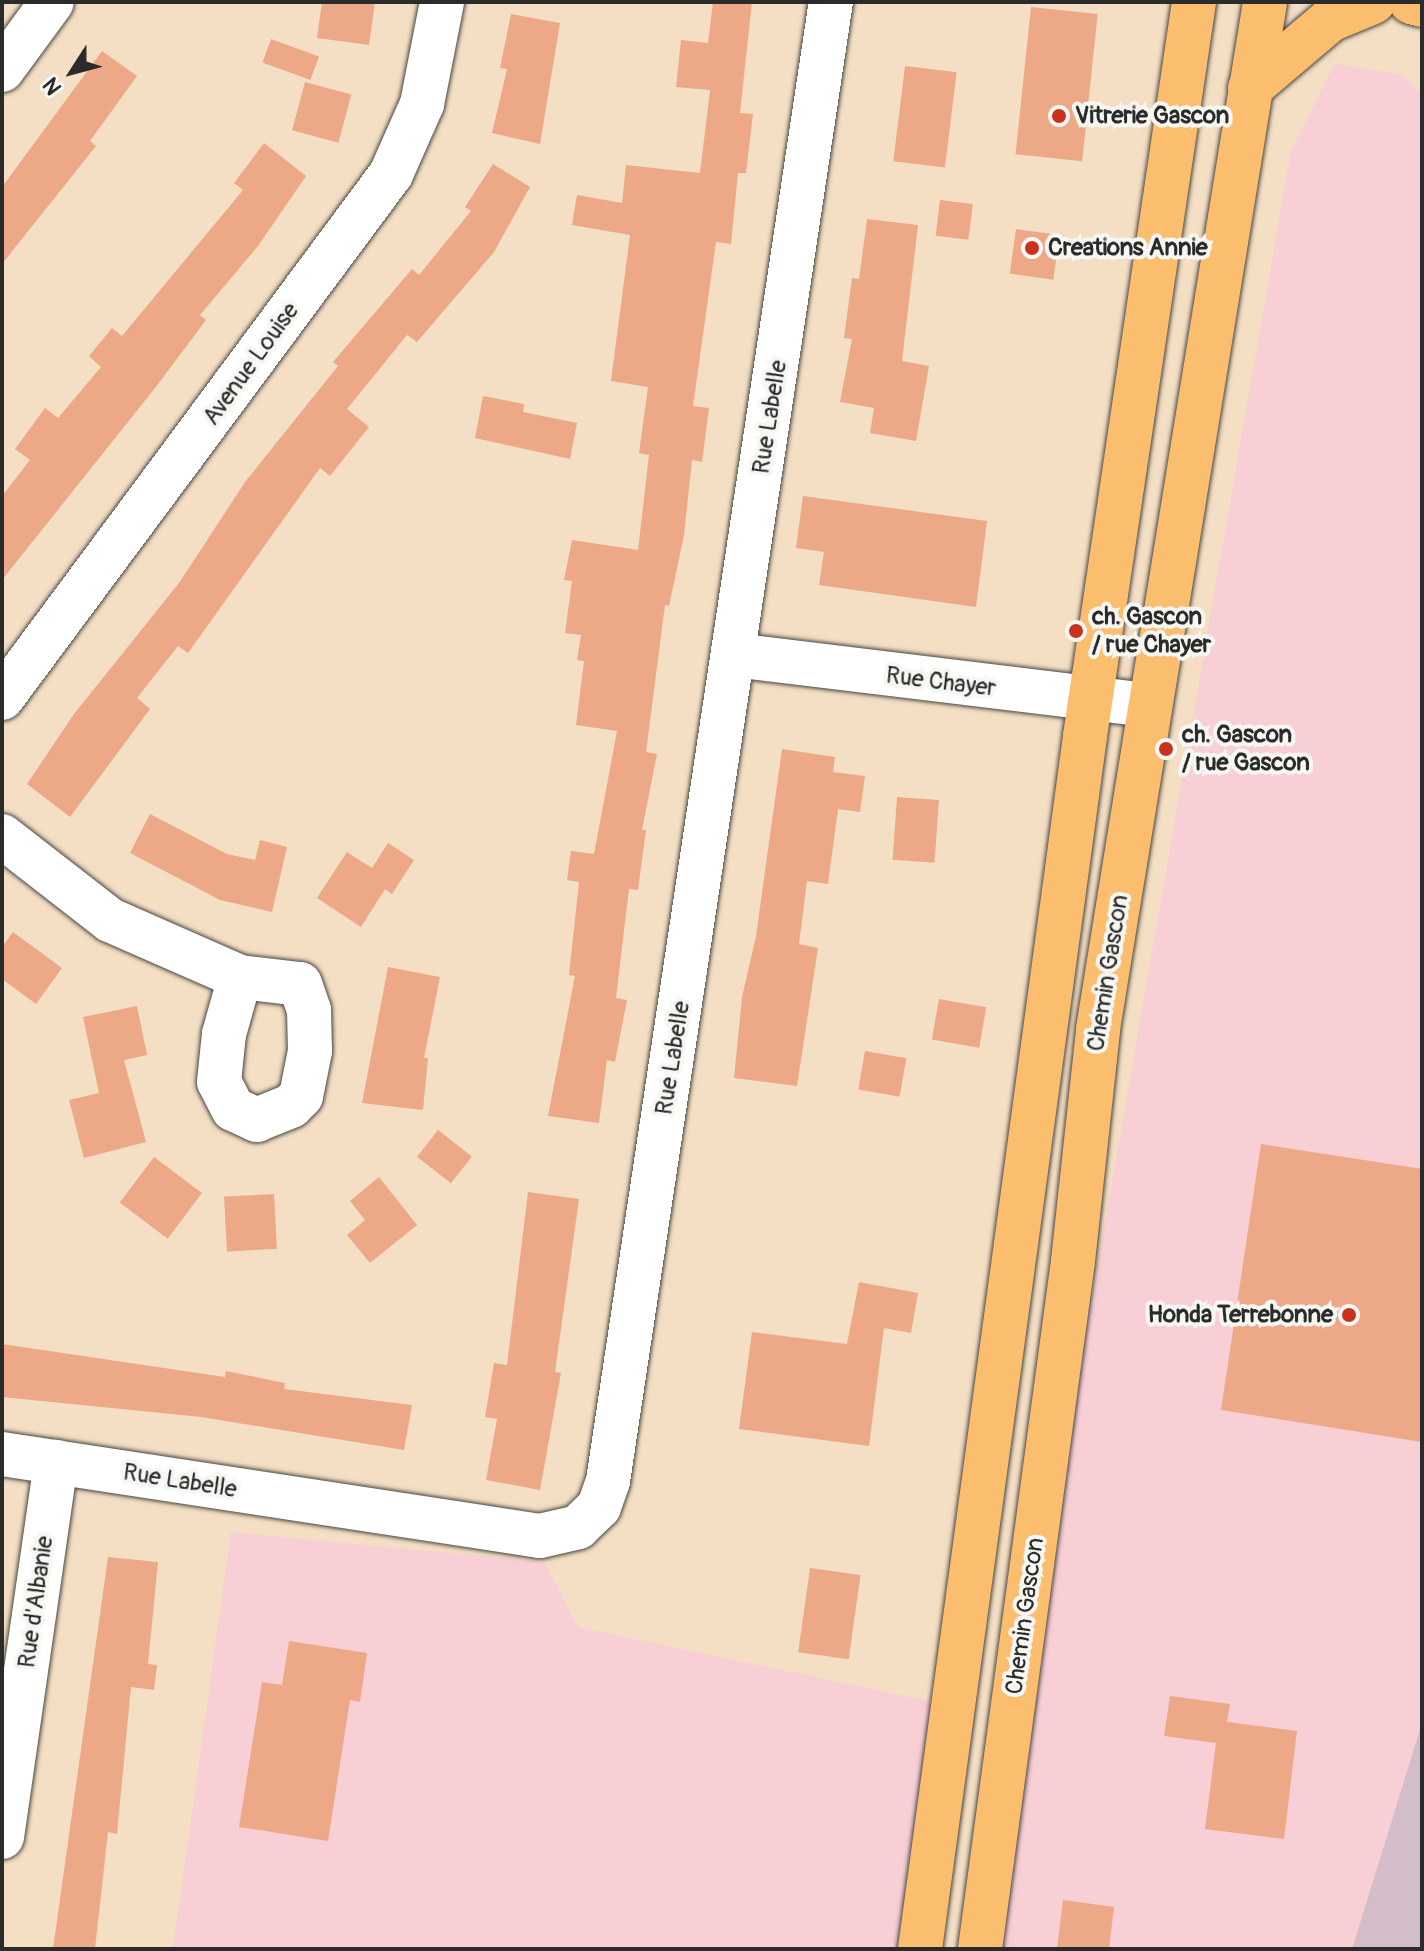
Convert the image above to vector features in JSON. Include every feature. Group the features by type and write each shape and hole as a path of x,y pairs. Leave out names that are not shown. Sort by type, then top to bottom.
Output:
{"main road":[{"path":"920,1949 1092,698 1194,2"},
{"name":"Chemin Gascon","path":"980,1949 1073,1261 1098,1029 1265,2"},
{"path":"1250,88 1330,20 1373,2"},
{"path":"1411,2 1422,5"}],"street":[{"path":"2,70 52,2"},
{"name":"Avenue Louise","path":"2,698 391,174 422,104 442,2"},
{"name":"Rue Labelle","path":"2,1454 540,1536 578,1527 599,1507 608,1481 831,2"},
{"name":"Rue Chayer","path":"734,655 1150,705"},
{"path":"2,836 110,920 240,977"},
{"name":"Rue d'Albanie","path":"2,1837 56,1462"}],"shaded area":[{"path":"1334,64 1402,74 1422,95 1422,1723 1352,1949 979,1949 1291,151"},
{"path":"231,1532 544,1562 578,1627 948,1705 927,1949 173,1949"},
{"path":"1422,1723 1422,1949 1352,1949"}],"building":[{"path":"322,2 375,2 369,45 317,38"},
{"path":"713,2 752,2 740,113 753,114 746,173 738,173 731,244 716,242 693,406 709,408 702,462 692,460 684,535 669,606 665,605 646,752 657,754 642,830 646,830 638,890 629,889 616,998 627,1000 615,1062 607,1060 599,1123 548,1116 575,976 569,975 579,882 567,880 571,851 594,854 617,731 576,725 584,661 577,660 581,635 565,633 572,581 564,580 572,540 638,550 649,455 639,453 648,387 611,381 630,235 572,225 577,195 622,203 626,165 700,173 710,90 676,87 681,40 708,43"},
{"path":"1031,7 1098,14 1082,161 1016,154"},
{"path":"511,14 560,23 540,144 492,133 507,69 500,68"},
{"path":"271,39 319,56 310,80 262,62"},
{"path":"102,51 137,76 90,141 96,146 2,264 2,187"},
{"path":"905,66 957,72 945,168 893,161"},
{"path":"305,82 351,94 338,143 292,130"},
{"path":"264,143 306,176 258,246 200,315 206,320 155,388 2,580 2,496 30,460 15,449 45,408 58,418 101,367 89,356 112,328 122,336 243,190 234,183"},
{"path":"493,164 530,187 494,252 417,342 407,335 347,409 369,427 330,476 320,468 188,653 178,646 137,698 150,709 70,817 27,784 74,714 179,583 245,482 338,366 333,362 412,269 419,275 471,211 465,207"},
{"path":"940,200 973,204 968,240 936,236"},
{"path":"867,219 918,225 902,361 929,366 916,441 870,433 874,408 840,402 852,339 844,338 852,278 859,279"},
{"path":"1016,229 1060,235 1053,280 1010,274"},
{"path":"483,396 524,404 523,412 577,423 570,459 475,438"},
{"path":"803,496 987,521 976,607 819,585 824,552 796,548"},
{"path":"782,749 835,757 833,772 865,776 860,812 838,809 828,884 807,881 799,944 818,948 797,1086 734,1078 742,997 756,936"},
{"path":"897,797 939,800 935,863 893,860"},
{"path":"150,814 227,854 255,860 260,840 287,847 272,912 220,900 130,853"},
{"path":"388,843 414,860 392,894 385,889 361,927 317,898 347,852 372,868"},
{"path":"13,932 62,968 36,1004 2,979 2,947"},
{"path":"388,967 440,977 424,1058 428,1058 423,1110 362,1103"},
{"path":"939,999 986,1007 979,1048 932,1039"},
{"path":"137,1006 147,1055 124,1060 146,1142 84,1158 69,1100 99,1093 83,1017"},
{"path":"865,1051 906,1058 900,1097 858,1089"},
{"path":"438,1130 472,1156 451,1183 417,1157"},
{"path":"1261,1144 1422,1169 1422,1442 1221,1410"},
{"path":"154,1157 202,1193 168,1239 120,1203"},
{"path":"379,1177 417,1225 370,1263 347,1235 365,1220 350,1201"},
{"path":"528,1192 579,1199 555,1372 561,1373 540,1490 486,1480 497,1419 485,1417 494,1363 507,1365"},
{"path":"274,1194 277,1249 227,1252 224,1197"},
{"path":"859,1282 918,1293 911,1333 884,1328 869,1446 739,1429 752,1332 847,1344"},
{"path":"2,1344 225,1377 226,1371 285,1383 284,1389 412,1405 404,1450 201,1417 2,1397"},
{"path":"108,1557 158,1562 148,1664 157,1665 154,1690 131,1687 117,1834 108,1832 95,1949 53,1949"},
{"path":"810,1568 861,1575 849,1659 798,1652"},
{"path":"289,1641 367,1653 360,1702 350,1700 328,1841 239,1827 262,1682 282,1685"},
{"path":"1170,1696 1230,1704 1227,1722 1297,1731 1284,1839 1205,1829 1216,1743 1164,1736"},
{"path":"1063,1900 1114,1907 1109,1949 1057,1949"}],"place":[{"name":"Vitrerie Gascon","path":"1059,116"},
{"name":"Creations Annie","path":"1032,248"},
{"name":"ch. Gascon / rue Chayer","path":"1076,631"},
{"name":"ch. Gascon / rue Gascon","path":"1166,749"},
{"name":"Honda Terrebonne","path":"1349,1315"}]}
